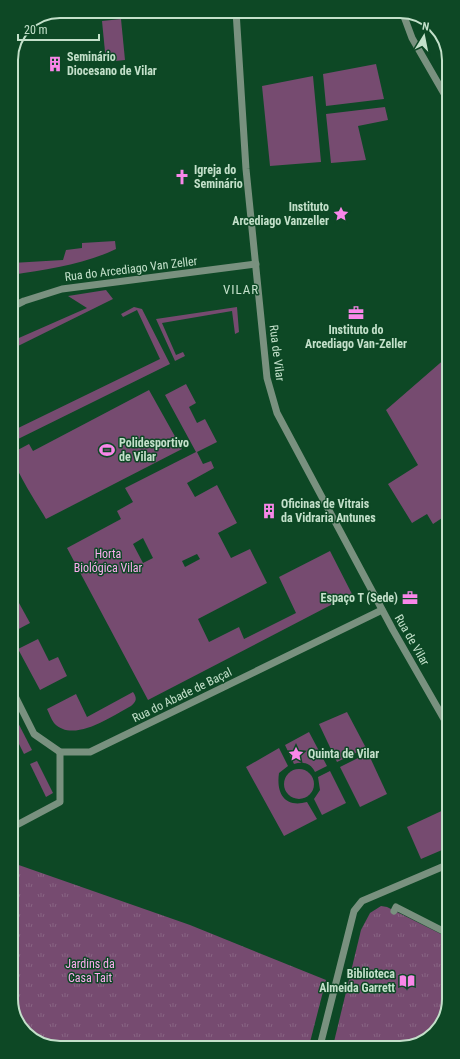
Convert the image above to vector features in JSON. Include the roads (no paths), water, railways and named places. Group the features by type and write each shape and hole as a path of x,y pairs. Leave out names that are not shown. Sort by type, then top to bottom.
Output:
{"street":[{"name":"Rua de Vilar","path":"236,18 246,169 267,378 277,413 382,610 442,715"},
{"path":"405,18 412,38 442,89"},
{"name":"Rua do Arcediago Van Zeller","path":"18,305 62,289 256,264"},
{"name":"Rua do Abade de Baçal","path":"60,752 90,752 382,610"},
{"path":"18,702 34,734 60,752 60,802 18,824"},
{"path":"321,1041 354,911 362,901 442,867"},
{"path":"394,911 396,907 442,930"}],"place":[{"name":"Seminário Diocesano de Vilar","path":"55,64"},
{"name":"Igreja do Seminário","path":"182,177"},
{"name":"Instituto Arcediago Vanzeller","path":"341,214"},
{"name":"Instituto do Arcediago Van-Zeller","path":"356,313"},
{"name":"Polidesportivo de Vilar","path":"107,450"},
{"name":"Oficinas de Vitrais da Vidraria Antunes","path":"269,511"},
{"name":"Espaço T (Sede)","path":"410,598"},
{"name":"Quinta de Vilar","path":"296,754"},
{"name":"Biblioteca Almeida Garrett","path":"407,981"}],"district":[{"name":"VILAR","path":"241,289"}],"park label":[{"name":"Horta Biológica Vilar","path":"108,561"},
{"name":"Jardins da Casa Tait","path":"90,971"}]}
